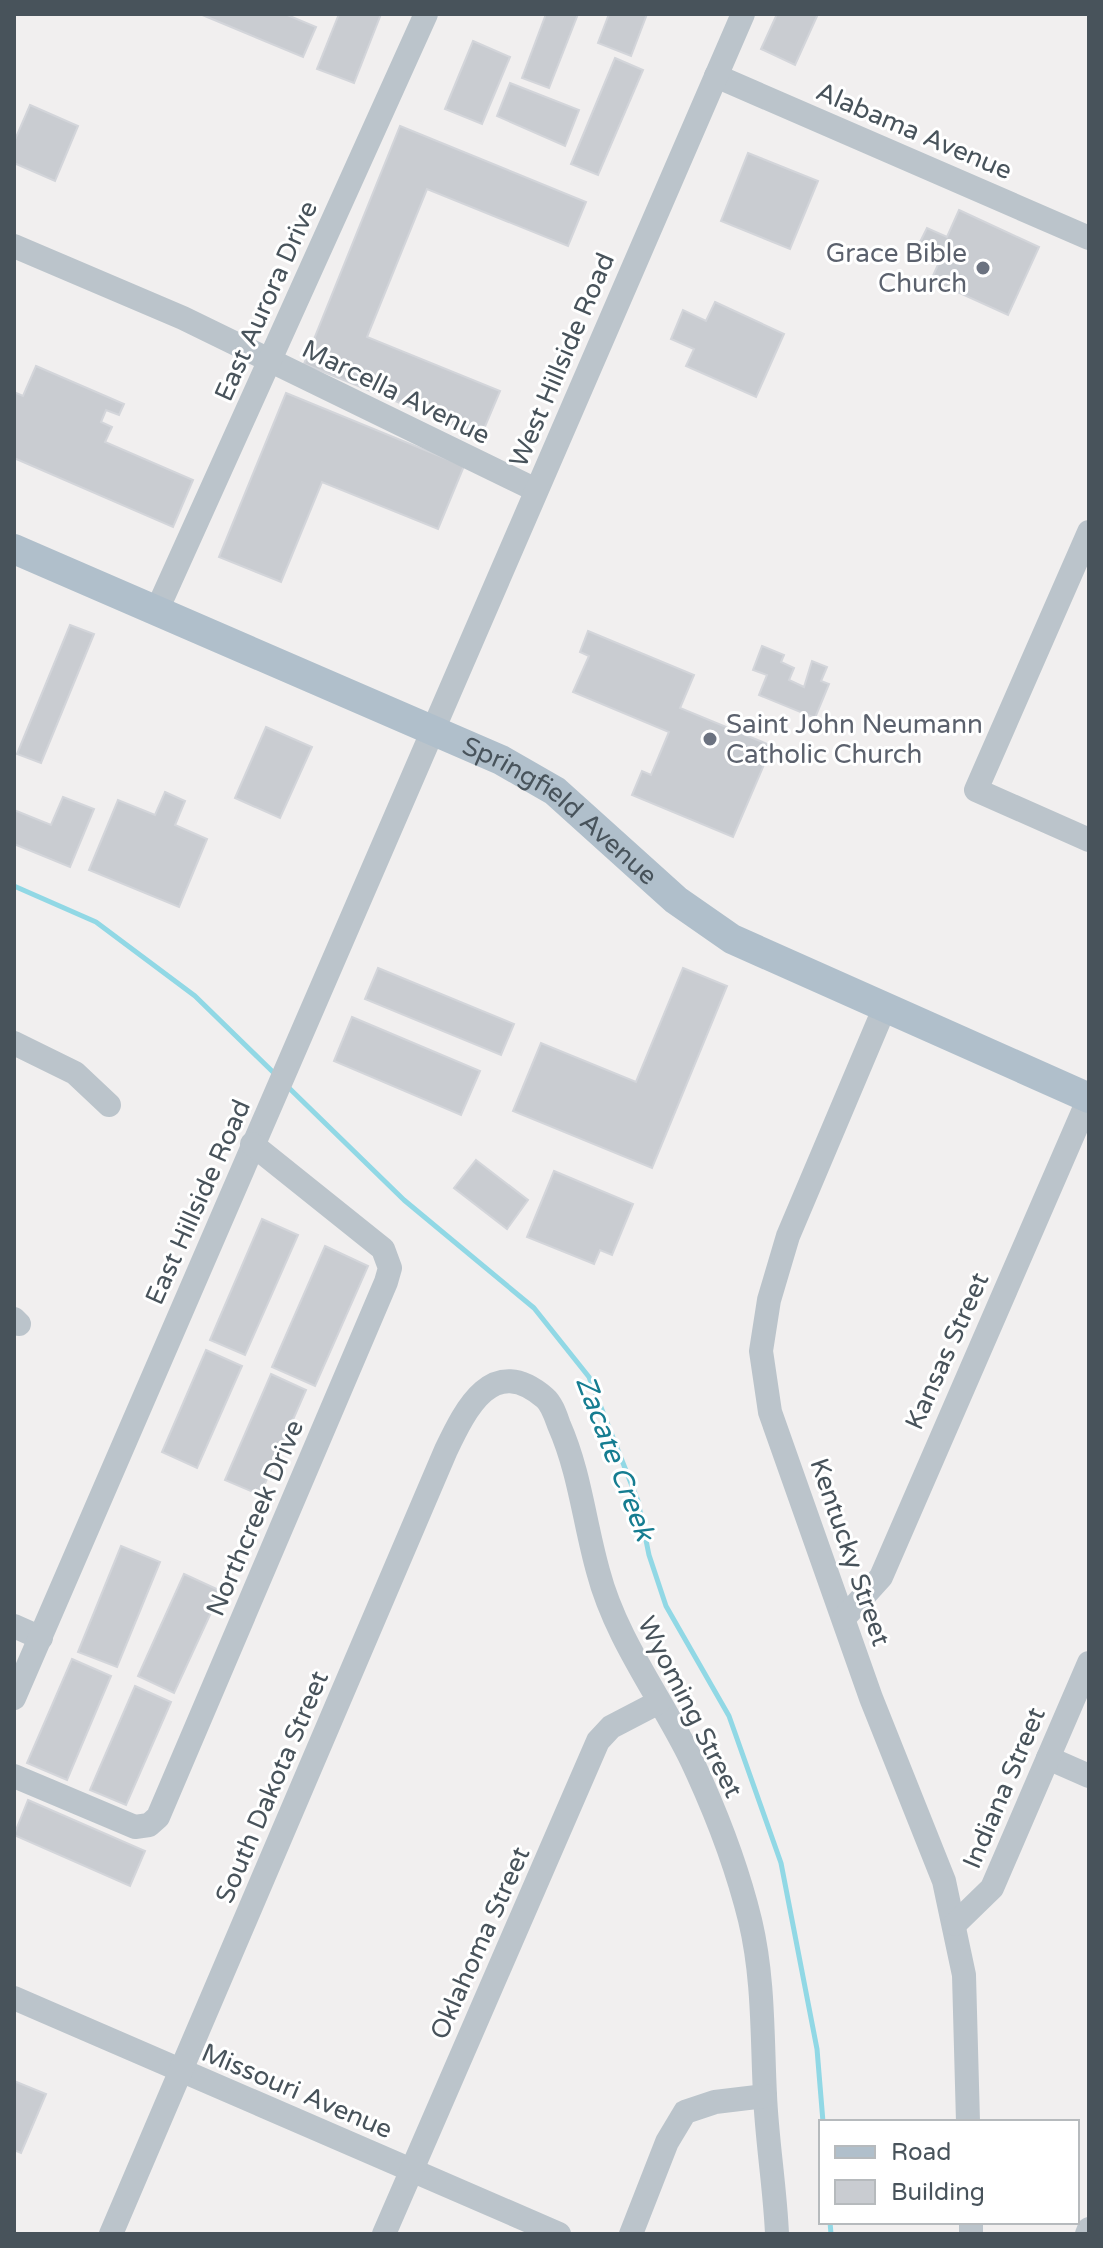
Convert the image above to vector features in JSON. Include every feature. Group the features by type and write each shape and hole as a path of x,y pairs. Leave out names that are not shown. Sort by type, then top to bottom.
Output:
{"main road":[{"name":"Springfield Avenue","path":"14,549 526,772 555,791 705,922 766,956 1089,1098"}],"street":[{"name":"East Aurora Drive","path":"157,610 426,14"},
{"name":"West Hillside Road","path":"433,729 743,14"},
{"name":"Alabama Avenue","path":"716,76 1089,238"},
{"name":"Marcella Avenue","path":"14,246 183,318 536,490"},
{"path":"1089,532 976,790 1089,840"},
{"name":"East Hillside Road","path":"14,1698 433,729"},
{"name":"Kentucky Street","path":"884,1009 788,1236 769,1300 761,1351 770,1412 871,1698 944,1881 964,1975 968,2120"},
{"path":"14,1043 75,1073 109,1105"},
{"name":"Kansas Street","path":"844,1618 881,1577 1089,1098"},
{"name":"Northcreek Drive","path":"14,1776 135,1827 149,1825 158,1817 386,1282 390,1268 383,1249 252,1144"},
{"name":"Wyoming Street","path":"505,1382 527,1387 548,1400 575,1462 597,1571 616,1624 692,1762 750,1919 763,1986 765,2096 777,2234"},
{"name":"South Dakota Street","path":"111,2234 183,2072 453,1435 466,1407 483,1388 505,1382"},
{"path":"14,1626 41,1638"},
{"name":"Indiana Street","path":"955,1924 992,1888 1089,1663"},
{"name":"Oklahoma Street","path":"384,2234 598,1741 611,1727 659,1702"},
{"path":"1048,1758 1089,1776"},
{"name":"Missouri Avenue","path":"14,1998 559,2234"},
{"path":"631,2234 667,2142 685,2112 715,2102 765,2096"}],"building":[{"path":"200,14 285,14 316,27 303,57"},
{"path":"339,14 381,14 354,83 317,69"},
{"path":"546,14 578,14 549,88 522,78"},
{"path":"609,14 647,14 631,56 598,43"},
{"path":"777,14 818,14 795,65 761,49"},
{"path":"473,41 510,57 482,124 445,109"},
{"path":"615,58 643,70 598,175 571,164"},
{"path":"510,83 579,110 565,146 497,116"},
{"path":"30,105 78,126 55,181 14,163 14,142"},
{"path":"400,126 586,202 568,246 427,189 367,337 500,391 481,436 304,364"},
{"path":"748,153 818,181 790,249 721,221"},
{"name":"Grace Bible Church","path":"959,210 1039,247 1008,315 931,280 942,256 918,246 927,228 947,237"},
{"path":"715,302 784,334 756,397 686,366 694,349 671,339 683,310 706,321"},
{"path":"36,366 124,404 119,415 106,410 101,422 112,427 105,442 193,480 173,527 14,458 14,392 23,396"},
{"path":"286,393 464,466 438,529 322,482 281,582 219,557"},
{"path":"70,625 94,634 41,763 17,754"},
{"name":"Saint John Neumann Catholic Church","path":"588,631 694,675 680,708 772,746 733,837 632,795 642,771 651,775 669,732 573,692 589,656 580,652"},
{"path":"762,646 784,655 781,662 794,668 789,680 804,687 812,661 827,667 821,681 829,684 815,718 759,695 767,675 753,670"},
{"path":"266,727 312,747 280,818 235,798"},
{"path":"165,792 185,801 175,825 207,839 179,907 89,870 118,800 155,815"},
{"path":"63,797 94,809 70,867 14,844 14,810 51,825"},
{"path":"378,968 514,1024 501,1055 365,999"},
{"path":"683,968 727,986 652,1168 513,1111 541,1043 636,1082"},
{"path":"352,1017 480,1071 461,1115 334,1061"},
{"path":"476,1160 528,1200 507,1229 454,1188"},
{"path":"554,1171 633,1204 612,1255 600,1250 594,1264 527,1237"},
{"path":"262,1219 298,1235 245,1355 210,1340"},
{"path":"325,1246 368,1266 315,1386 272,1367"},
{"path":"206,1350 242,1366 197,1468 162,1452"},
{"path":"271,1374 306,1390 260,1495 225,1480"},
{"path":"121,1546 160,1562 117,1667 78,1652"},
{"path":"184,1574 221,1591 174,1693 138,1676"},
{"path":"72,1659 111,1676 67,1780 27,1763"},
{"path":"135,1686 171,1702 126,1805 90,1790"},
{"path":"28,1800 145,1851 130,1886 14,1835"},
{"path":"14,2081 46,2094 21,2153 14,2150"}],"waterway":[{"name":"Zacate Creek","path":"14,886 96,922 195,996 275,1074"},
{"name":"Zacate Creek","path":"288,1087 404,1200 534,1308 589,1377 638,1501 649,1555 666,1606 729,1716 781,1863 817,2049 823,2120"},
{"name":"Zacate Creek","path":"830,2224 831,2234"}],"place":[{"name":"Grace Bible Church","path":"983,268"},
{"name":"Saint John Neumann Catholic Church","path":"710,739"}]}
